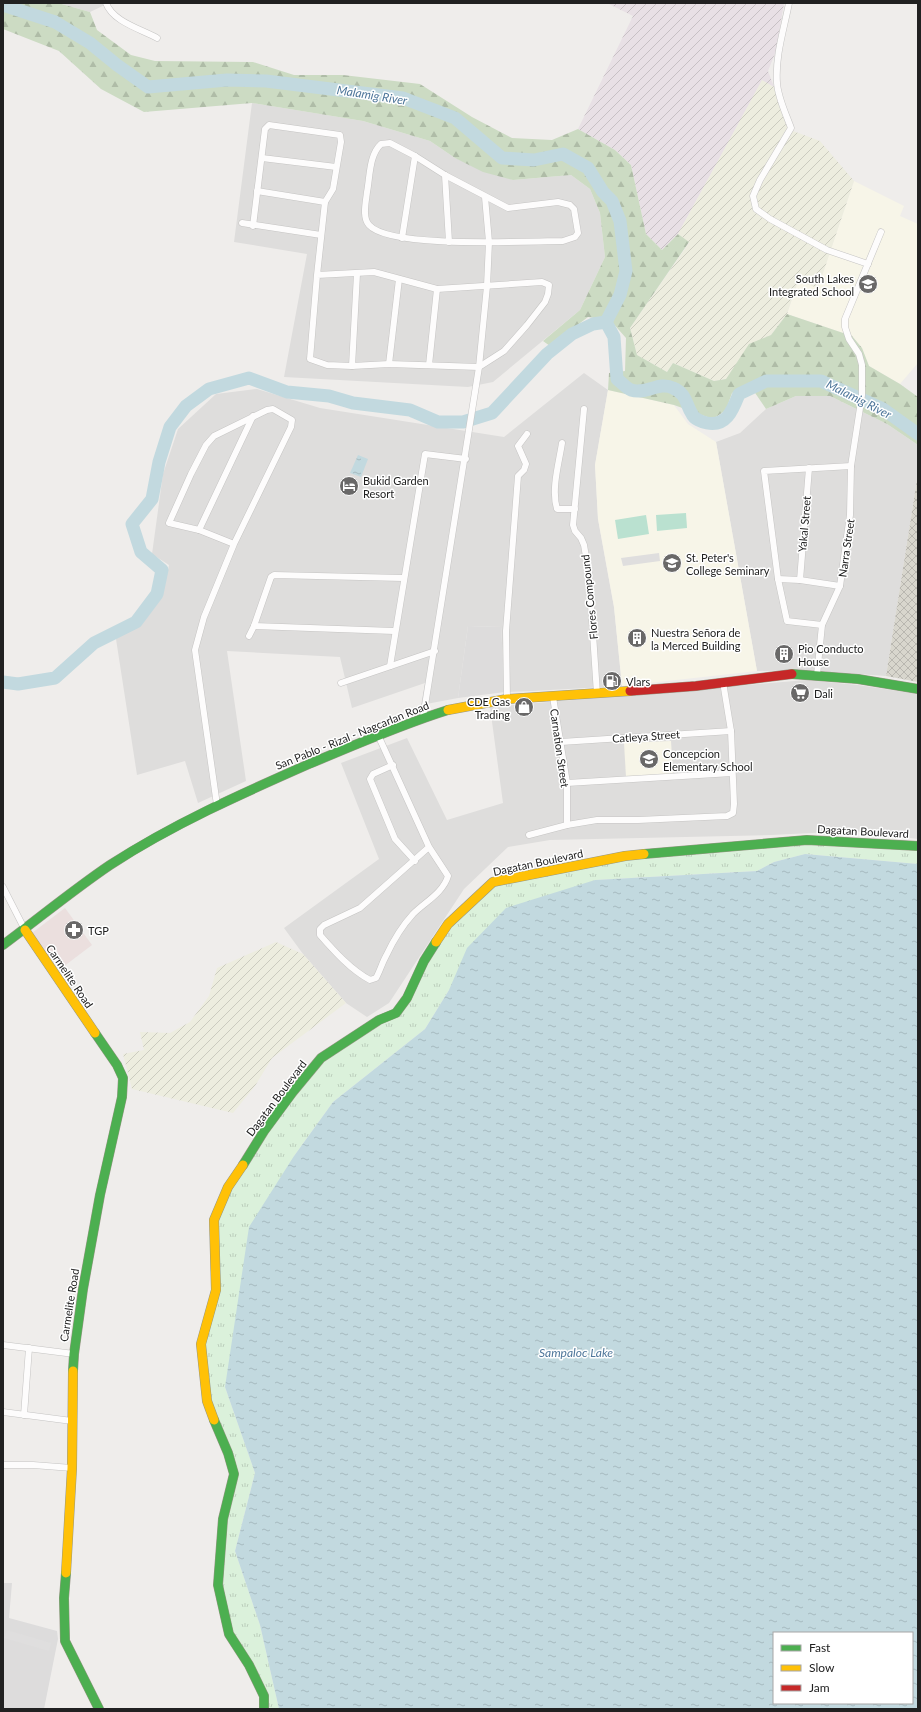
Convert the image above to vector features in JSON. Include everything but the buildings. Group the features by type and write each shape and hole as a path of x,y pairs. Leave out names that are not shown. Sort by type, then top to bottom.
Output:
{"street":[{"path":"106,3 108,8 118,18 157,38"},
{"path":"790,3 778,59 777,84 782,106 791,128 760,180 753,196 756,209 770,219 827,250 868,264"},
{"path":"253,226 265,129 269,125 340,135 341,142 333,189 325,202 316,274 310,359 327,365 352,366 389,364 479,367 504,352 514,341 540,310 548,294 549,285 542,282 437,289 374,272 357,274 316,274"},
{"path":"390,143 415,156 445,175 508,208 558,202 570,205 574,210 578,233 575,237 563,241 449,242 402,238 373,228 367,223 365,209 373,157 377,148 381,144 390,143"},
{"path":"402,238 415,156"},
{"path":"262,158 336,167"},
{"path":"445,175 449,242"},
{"path":"257,191 325,202"},
{"path":"424,718 466,458 479,367 487,286 488,242 485,197"},
{"path":"242,223 253,226 321,235"},
{"name":"Narra Street","path":"817,675 822,624 840,586 850,515 851,466 862,395 862,365 859,354 849,339 845,327 845,319 882,232"},
{"path":"352,366 357,274"},
{"path":"389,364 399,278"},
{"path":"429,365 437,289"},
{"name":"Flores Compound","path":"584,408 573,525 575,531 581,538 589,574 597,694"},
{"path":"217,805 195,650 204,617 234,544 291,427 292,420 273,409 252,416 214,436 206,445 190,474 169,523 199,530 234,544"},
{"path":"199,530 252,416"},
{"path":"507,699 506,631 512,548 518,476 524,470 526,464 518,446 527,434"},
{"path":"562,443 555,503 557,509 575,509"},
{"path":"390,666 394,631 424,454 466,458"},
{"path":"822,624 787,621 778,579 764,471 851,466"},
{"name":"Yakal Street","path":"800,580 809,468"},
{"path":"249,636 271,577 274,575 403,578"},
{"path":"778,579 800,580 840,586"},
{"path":"254,626 394,631"},
{"path":"341,683 434,651"},
{"name":"San Pablo - Rizal - Nagcarlan Road","path":"3,945 109,866 168,830 217,805 378,735 447,710 507,699 597,694 789,674 817,675 865,680 918,688"},
{"path":"528,835 566,824 597,820 638,820 727,816 733,812 731,731 723,682"},
{"name":"Carnation Street","path":"552,696 567,783 566,824"},
{"name":"Catleya Street","path":"561,742 731,731"},
{"path":"378,735 393,765 429,847 448,876 446,883 412,915 388,951 376,978 370,980 363,976 329,945 320,935 320,929 324,925 360,908 429,847"},
{"path":"393,765 374,774 370,779 395,839 414,861"},
{"path":"567,783 732,773"},
{"name":"Dagatan Boulevard","path":"264,1709 264,1696 249,1665 229,1634 218,1585 223,1519 234,1474 228,1453 216,1426 208,1401 201,1344 216,1290 214,1220 228,1187 264,1131 292,1093 321,1058 379,1020 396,1013 407,998 424,961 448,924 493,882 618,858 666,851 738,848 808,840 918,846"},
{"path":"3,887 24,930"},
{"name":"Carmelite Road","path":"24,930 117,1065 123,1078 122,1103 100,1194 83,1289 74,1354 72,1468 64,1598 63,1634 67,1649 99,1709"},
{"path":"3,1345 74,1354"},
{"path":"24,1414 29,1348"},
{"path":"3,1412 72,1421"},
{"path":"3,1465 33,1465 72,1468"}],"shaded area":[{"path":"58,3 109,3 90,12"},
{"path":"607,3 784,3 776,51 768,71 774,87 762,81 678,234 662,250 646,234 631,165 615,150 578,129 633,16"},
{"path":"762,80 774,87 786,125 793,131 820,141 854,181 818,288 798,281 787,314 771,335 749,345 726,379 714,381 673,363 667,372 637,355 630,328 689,243 678,234"},
{"path":"252,103 363,121 430,141 455,158 513,180 571,175 590,189 600,213 605,257 580,310 493,382 468,387 284,377 307,254 234,242"},
{"name":"South Lakes Integrated School","path":"854,181 904,206 900,216 918,224 918,363 900,384 869,366 862,348 852,336 787,314 798,281 818,287"},
{"path":"584,373 608,390 595,465 598,519 614,607 622,686 505,692 501,627 468,626 458,698 421,705 425,683 352,708 340,657 227,651 246,781 198,803 185,761 137,775 116,639 144,621 162,597 169,565 152,554 163,474 178,429 216,394 257,389 320,408 504,437"},
{"name":"St. Peter's College Seminary","path":"608,390 674,405 688,424 716,442 757,671 622,686 614,607 598,519 595,465"},
{"path":"796,396 830,396 887,424 918,445 918,473 886,676 802,670 757,671 716,442 740,433 766,409"},
{"path":"918,473 918,682 886,676"},
{"path":"659,553 660,561 623,566 621,558"},
{"path":"468,626 501,627 505,692 458,698"},
{"path":"806,680 858,685 918,694 918,839 854,831 771,835 550,840 508,847 464,889 389,1003 367,1017 346,1003 303,954 284,928 379,859 341,763 407,738 447,820 503,803 490,707"},
{"name":"Concepcion Elementary School","path":"671,741 673,774 626,777 624,743"},
{"path":"65,908 92,945 59,970 32,933"},
{"path":"276,942 303,954 346,1003 272,1058 255,1086 233,1113 132,1089 123,1054 144,1050 140,1032 170,1033 190,1022 209,996 217,968"},
{"path":"3,1583 12,1583 9,1618 57,1631 58,1639 44,1709 3,1709"},
{"path":"7,1630 51,1643 49,1651 4,1638"}],"green space":[{"path":"3,3 58,3 90,12 97,30 131,55 155,61 253,62 294,75 343,75 420,84 472,117 512,138 552,140 578,129 615,150 631,165 646,234 662,250 678,234 689,242 630,328 637,355 667,372 673,363 714,381 726,379 749,344 771,335 787,314 852,336 862,348 869,366 900,384 918,397 918,445 887,424 830,396 796,396 766,409 749,384 732,393 726,410 713,419 674,405 608,390 609,373 625,371 626,338 611,321 588,317 550,346 543,341 580,310 605,257 600,213 590,189 571,175 513,180 483,172 455,158 430,141 363,121 252,103 144,112 101,89 59,51 3,29"},
{"path":"686,513 687,528 657,531 656,515"},
{"path":"646,515 649,534 618,539 615,520"},
{"path":"807,840 918,846 918,864 805,854 774,862 757,871 595,880 449,990 425,1029 333,1102 294,1156 225,1387 255,1473 235,1551 260,1625 279,1709 264,1709 264,1696 229,1634 218,1585 234,1474 216,1426 201,1344 216,1290 214,1220 228,1187 321,1058 396,1013 448,924 493,882 625,856"}],"water":[{"path":"358,455 368,459 361,477 350,473"},
{"name":"Sampaloc Lake","path":"805,854 918,864 918,1709 279,1709 260,1625 235,1551 255,1473 225,1387 249,1227 294,1156 333,1102 425,1029 449,990 467,948 506,908 595,880 757,871 774,862"}],"waterway":[{"name":"Malamig River","path":"3,5 55,22 90,43 117,65 148,87 227,80 266,81 403,98 455,118 502,158 534,160 563,154 588,168 603,192 612,201 620,221 626,271 620,295 606,322"},
{"name":"Malamig River","path":"606,322 614,337 617,379 631,390 642,391 663,386 668,386 678,390 685,399 693,416 703,422 714,424 724,420 732,411 739,394 766,381 821,381 883,409 918,434"},
{"path":"3,682 18,684 55,678 94,643 136,622 157,594 162,570 141,552 132,524 152,499 159,462 170,427 186,406 209,389 249,378 287,392 329,396 353,403 410,410 438,422 463,422 492,413 547,354 572,334 593,324 606,322"}],"traffic: fast":[{"path":"792,674 858,679 918,689"},
{"path":"3,945 69,894 110,865 158,836 233,798 309,764 395,729 448,710"},
{"path":"644,854 807,840 918,846"},
{"path":"243,1165 264,1131 292,1093 321,1058 379,1020 396,1013 407,998 424,961 436,942"},
{"path":"73,1371 83,1289 100,1195 122,1097 123,1078 117,1065 95,1033"},
{"path":"214,1420 228,1453 234,1474 223,1519 218,1585 229,1634 249,1665 264,1696 264,1709"},
{"path":"66,1573 64,1598 65,1641 99,1709"}],"traffic: slow":[{"path":"448,710 507,699 630,691"},
{"path":"436,942 448,924 493,882 625,856 644,854"},
{"path":"25,930 95,1033"},
{"path":"214,1420 207,1401 201,1344 216,1290 214,1220 228,1187 243,1165"},
{"path":"66,1573 72,1468 73,1371"}],"traffic: jam":[{"path":"630,691 696,686 792,674"}],"place":[{"name":"South Lakes Integrated School","path":"868,284"},
{"name":"Bukid Garden Resort","path":"349,486"},
{"name":"St. Peter's College Seminary","path":"672,563"},
{"name":"Nuestra Señora de la Merced Building","path":"637,638"},
{"name":"Pio Conducto House","path":"784,654"},
{"name":"Vlars","path":"612,681"},
{"name":"Dali","path":"800,693"},
{"name":"CDE Gas Trading","path":"524,707"},
{"name":"Concepcion Elementary School","path":"649,759"},
{"name":"TGP","path":"74,930"}]}
